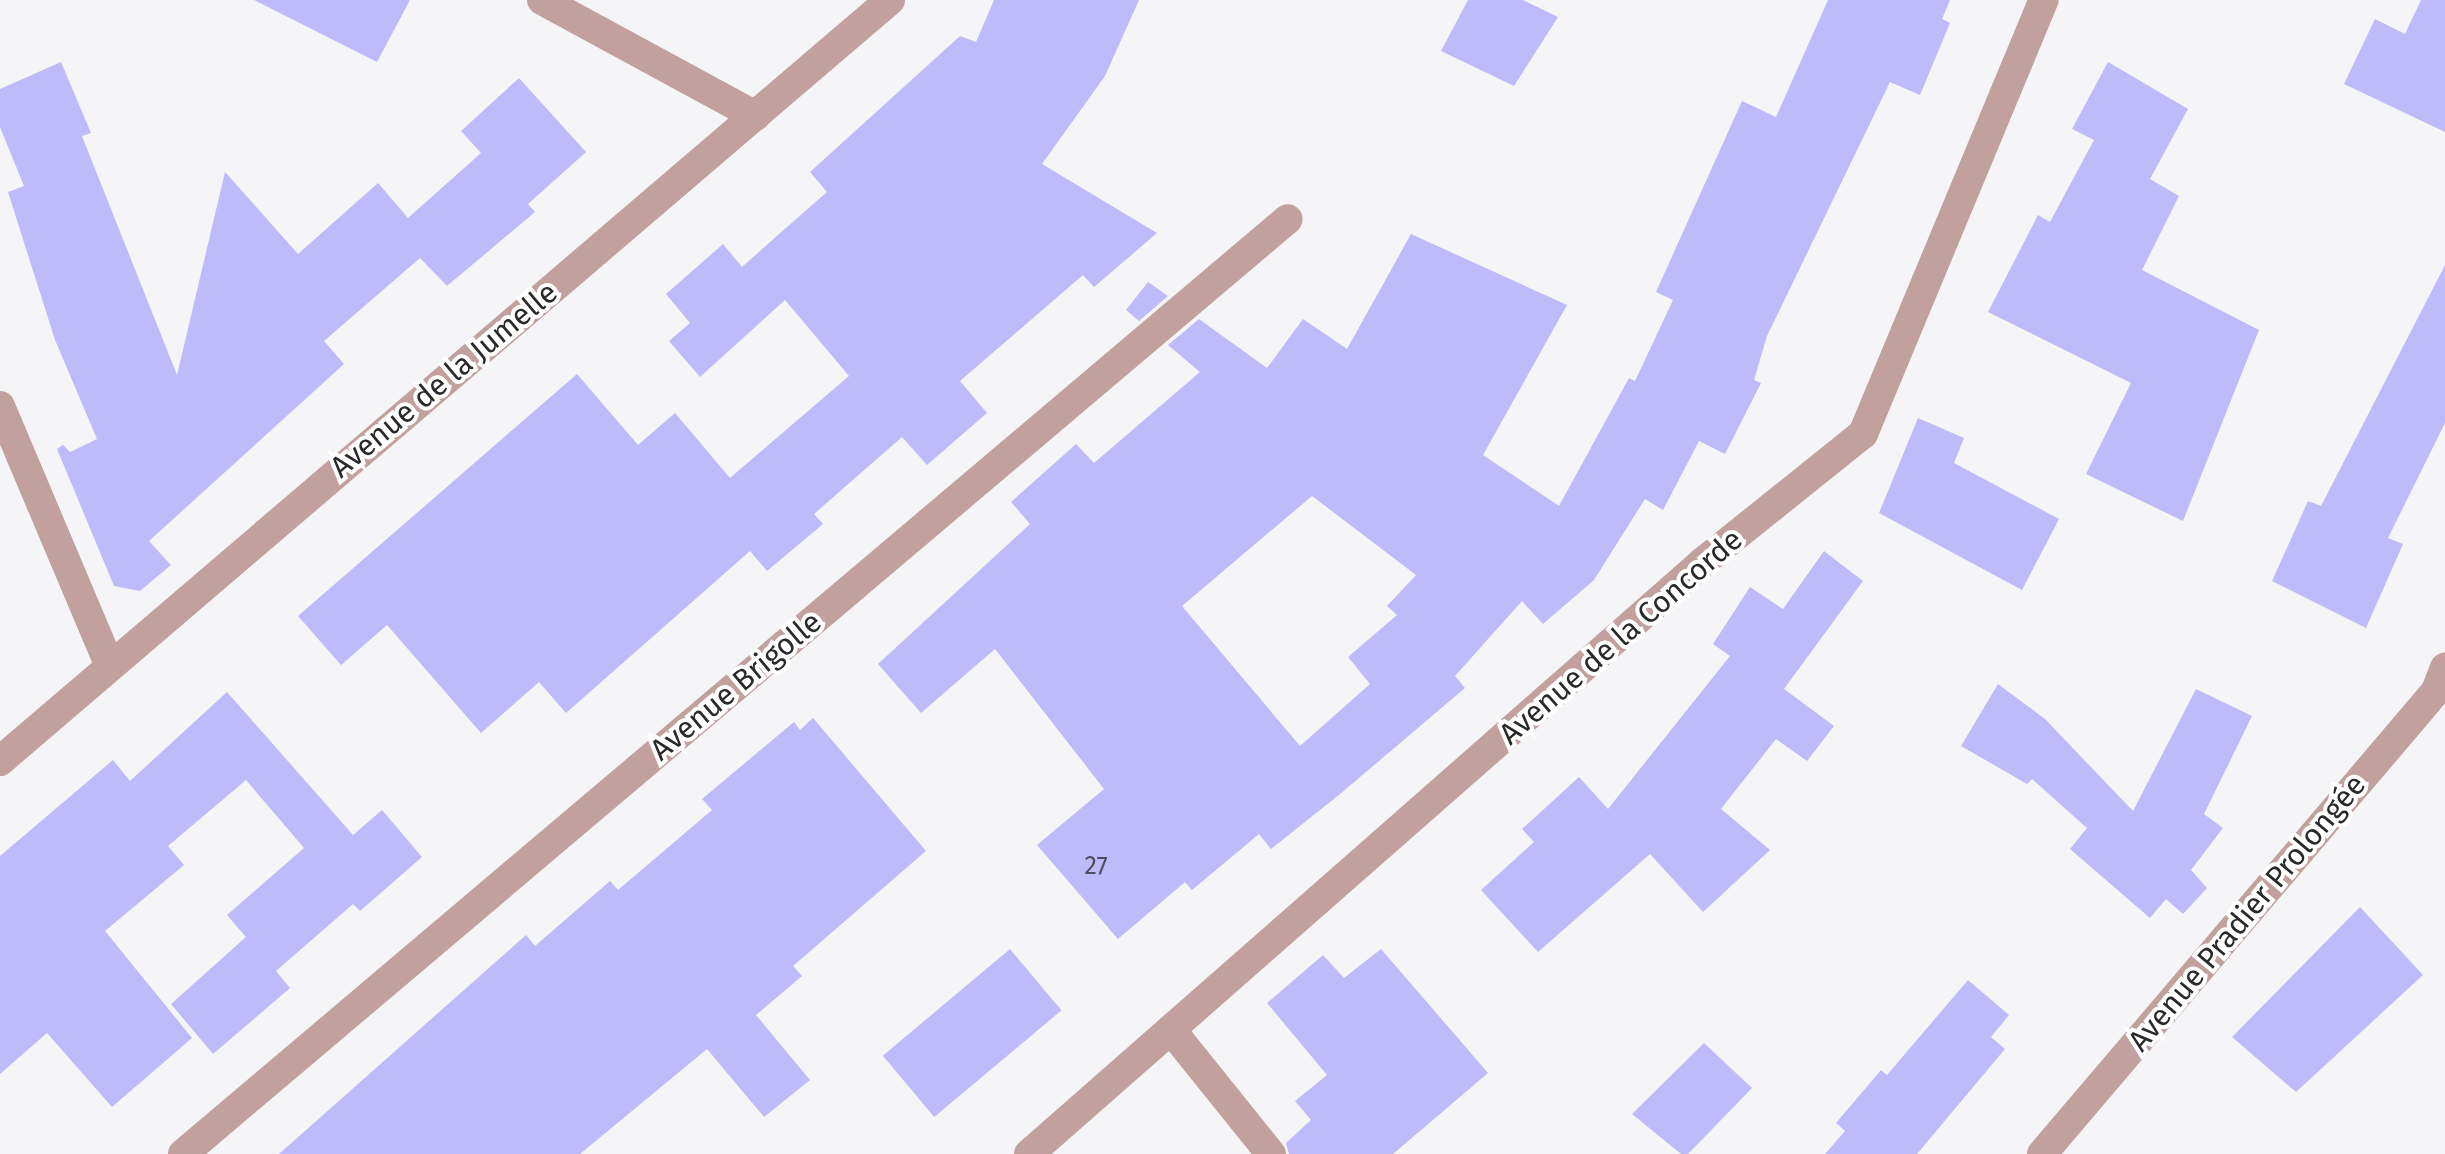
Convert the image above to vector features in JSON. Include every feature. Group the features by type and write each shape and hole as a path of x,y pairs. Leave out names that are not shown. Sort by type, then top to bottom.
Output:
{"street":[{"path":"542,0 756,116"},
{"name":"Avenue de la Jumelle","path":"0,761 890,0"},
{"name":"Avenue de la Concorde","path":"1029,1154 1704,562 1864,434 2044,0"},
{"name":"Avenue Brigolle","path":"184,1154 1288,219"},
{"path":"0,406 109,664"},
{"name":"Avenue Pradier Prolongée","path":"2042,1154 2436,692 2445,668"},
{"path":"1172,1031 1271,1154"}],"building":[{"path":"254,0 410,0 377,62"},
{"path":"994,0 1139,0 1105,76 1042,164 1157,233 1094,287 1083,275 960,381 987,413 927,465 902,437 814,514 823,524 767,571 750,551 566,713 539,682 481,733 387,625 341,665 298,616 577,374 638,445 675,413 730,478 849,376 785,300 700,377 669,341 690,323 666,294 723,244 742,267 827,192 810,172 960,36 976,42"},
{"path":"1468,0 1523,0 1558,17 1514,86 1441,51"},
{"path":"1828,0 1950,0 1942,19 1950,23 1920,95 1890,82 1767,336 1754,380 1761,383 1725,454 1699,441 1663,510 1645,499 1594,580 1543,624 1522,601 1455,676 1465,688 1340,794 1271,849 1259,834 1192,890 1185,882 1118,939 1037,845 1104,789 995,649 921,713 878,664 1030,524 1011,502 1076,444 1094,463 1200,372 1168,345 1199,319 1267,368 1303,319 1347,349 1411,234 1567,305 1483,455 1559,506 1629,378 1635,381 1673,300 1656,292 1742,101 1776,117","holes":["1312,496 1416,575 1387,606 1397,615 1348,657 1370,684 1300,746 1182,606"]},
{"path":"2421,0 2445,0 2445,132 2344,84 2375,19 2405,34"},
{"path":"61,62 91,133 82,136 177,375 225,172 298,254 378,183 408,218 481,153 461,131 519,78 586,152 528,204 535,212 447,286 420,258 324,341 344,364 149,541 171,565 140,591 114,586 57,449 63,445 70,452 97,439 55,340 8,192 24,186 0,127 0,89"},
{"path":"2108,62 2188,109 2150,179 2179,196 2142,270 2259,330 2183,521 2086,474 2131,383 1988,312 2038,215 2050,222 2094,140 2072,129"},
{"path":"2445,265 2445,423 2388,538 2403,544 2366,628 2272,581 2308,501 2321,506"},
{"path":"1148,282 1168,296 1139,321 1126,310"},
{"path":"1918,418 1964,438 1954,463 2059,519 2022,590 1879,513"},
{"path":"1824,551 1863,581 1784,689 1834,726 1807,761 1776,739 1721,809 1770,850 1703,912 1650,854 1538,952 1481,890 1534,842 1522,829 1579,777 1608,809 1730,656 1713,644 1750,587 1783,609"},
{"path":"1998,684 2045,719 2133,811 2196,689 2252,716 2204,814 2223,828 2191,870 2207,888 2183,914 2166,899 2150,918 2070,849 2087,828 2032,779 2027,784 1961,746"},
{"path":"227,692 353,835 382,810 422,857 360,911 353,904 276,971 290,988 213,1054 171,1004 246,937 227,915 304,848 246,780 168,846 184,865 105,931 192,1038 112,1107 47,1033 0,1074 0,856 113,760 130,781"},
{"path":"813,718 926,851 793,966 802,976 756,1015 810,1080 764,1117 707,1049 580,1154 279,1154 526,935 535,946 610,881 618,890 712,810 702,799 794,722 800,730"},
{"path":"2360,907 2423,975 2296,1092 2232,1037"},
{"path":"1010,949 1061,1010 934,1117 883,1056"},
{"path":"1381,949 1488,1073 1393,1154 1289,1154 1286,1143 1311,1120 1295,1101 1327,1075 1267,1003 1323,955 1344,978"},
{"path":"1968,980 2009,1015 1991,1037 2005,1049 1917,1154 1825,1154 1845,1131 1836,1123 1881,1070 1887,1075"},
{"path":"1704,1043 1752,1088 1688,1154 1681,1154 1632,1114"}]}
